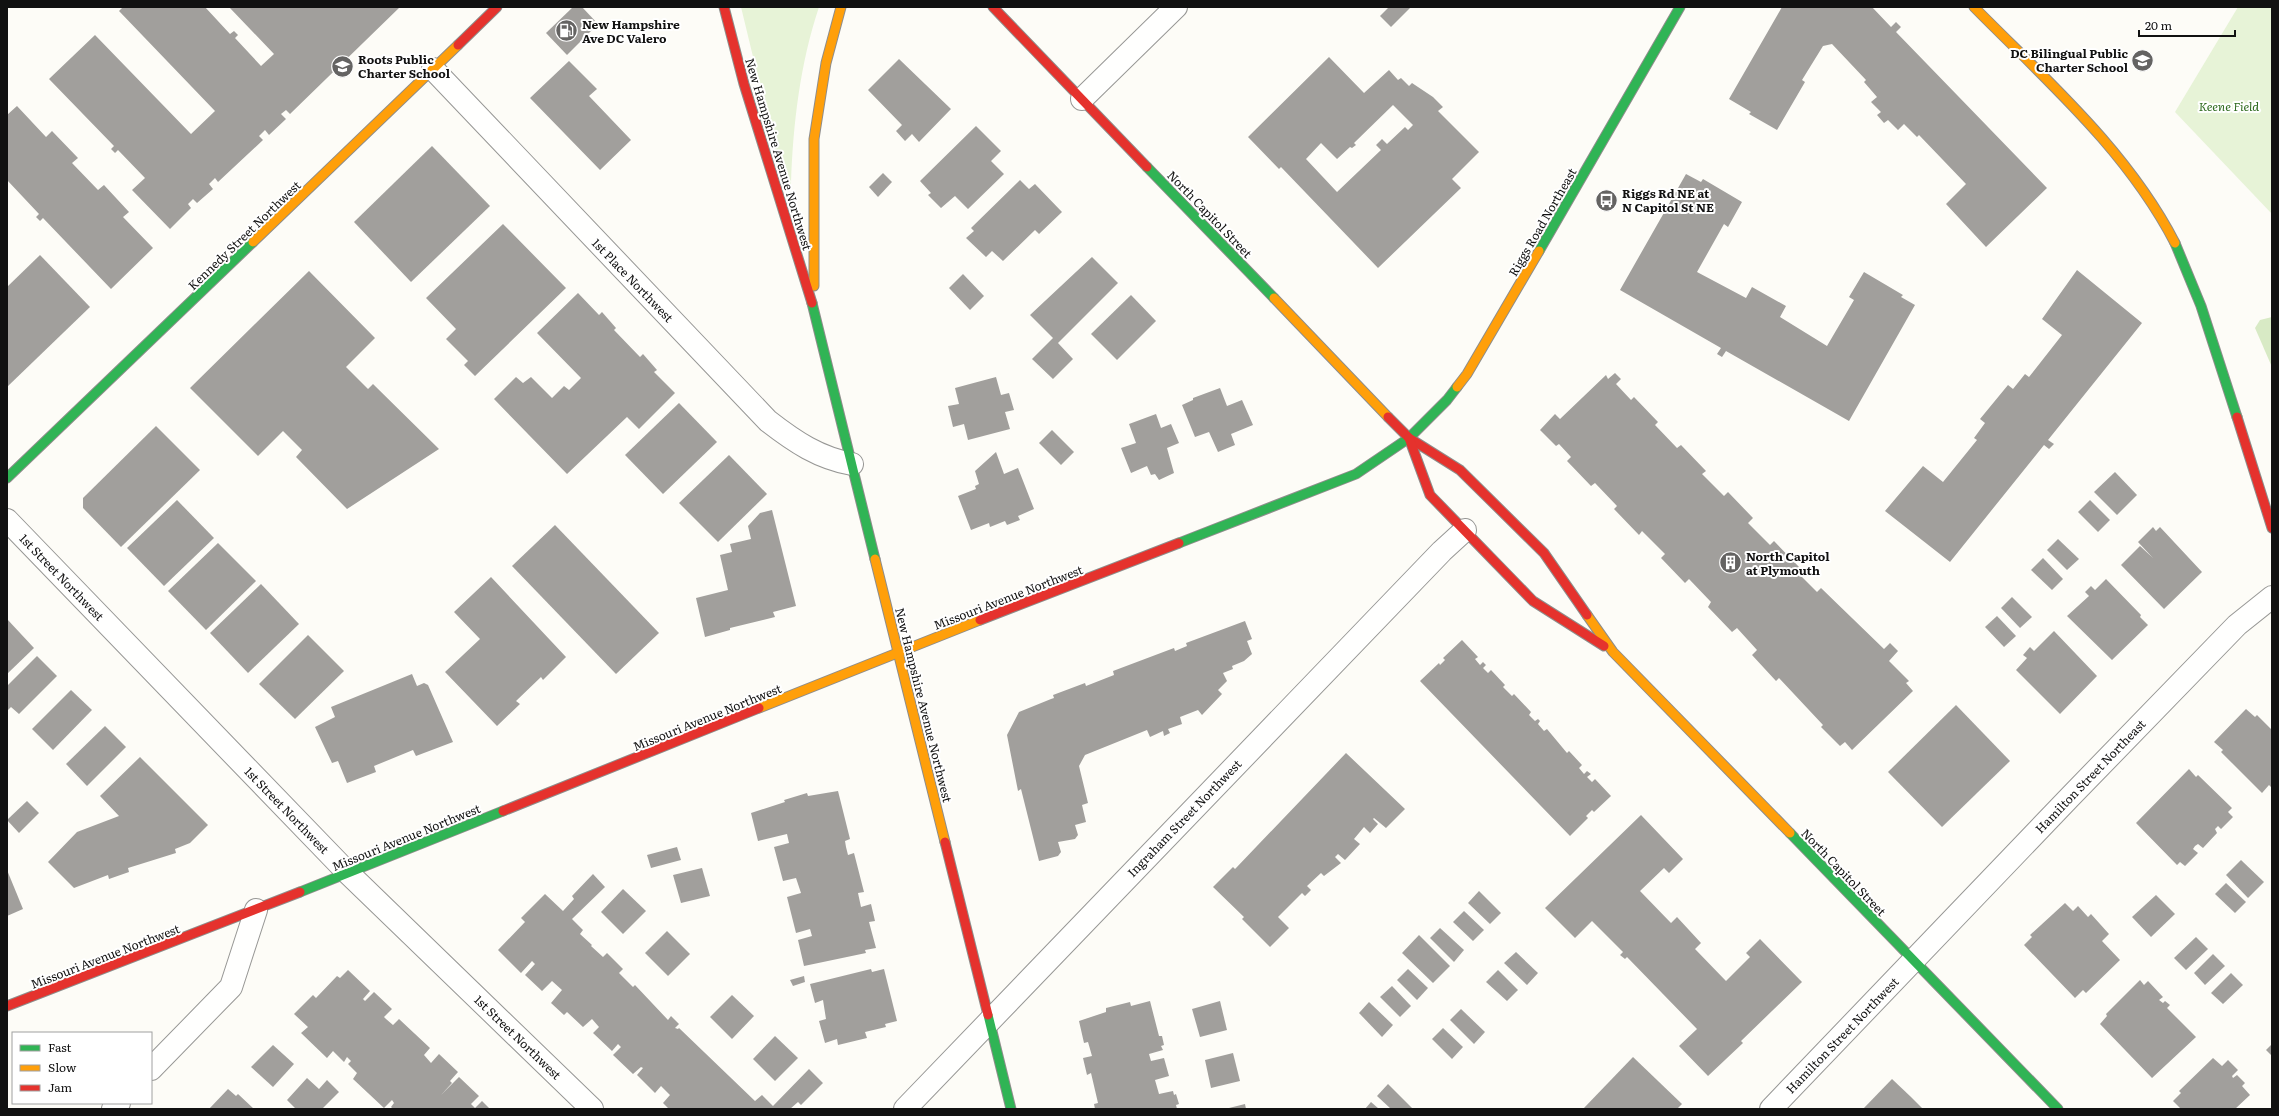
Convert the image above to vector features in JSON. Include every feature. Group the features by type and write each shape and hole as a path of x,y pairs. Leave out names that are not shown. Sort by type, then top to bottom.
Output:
{"main road":[{"name":"Kennedy Street Northwest","path":"7,478 497,7"},
{"name":"New Hampshire Avenue Northwest","path":"724,7 744,84 814,307 1011,1109"},
{"name":"New Hampshire Avenue Northwest","path":"814,307 814,139 826,63 840,7"},
{"name":"North Capitol Street","path":"993,7 1409,438"},
{"name":"Riggs Road Northeast","path":"1409,438 1447,400 1467,374 1680,7"},
{"path":"1974,7 2098,133 2129,170 2160,214 2183,259 2201,306 2272,528"},
{"path":"1409,438 1430,495 1533,601 1613,652"},
{"path":"1409,438 1460,470 1544,553 1613,652"},
{"name":"Missouri Avenue Northwest","path":"7,1006 256,910 898,652 1356,474 1409,438"},
{"name":"North Capitol Street","path":"1613,652 2058,1109"}],"street":[{"path":"1082,99 1176,7"},
{"name":"1st Place Northwest","path":"433,69 768,421 790,439 815,454 852,464"},
{"name":"1st Street Northwest","path":"7,520 348,873 592,1109"},
{"name":"Ingraham Street Northwest","path":"906,1109 1465,530"},
{"name":"Hamilton Street Northeast","path":"1913,960 2237,626 2272,597"},
{"path":"152,1068 231,987 256,910"},
{"name":"Hamilton Street Northwest","path":"1771,1109 1913,960"}],"green space":[{"path":"741,7 819,7 812,29 802,72 796,117 791,184 789,187 784,185"},
{"name":"Keene Field","path":"2238,7 2272,7 2272,214 2175,112"},
{"path":"2272,317 2272,367 2255,328 2260,320"}],"building":[{"path":"123,7 205,7 230,34 234,31 238,35 235,38 261,66 274,54 229,7 400,7 290,114 286,110 281,114 286,119 269,135 265,130 259,136 263,140 218,182 215,178 209,184 213,189 197,203 193,199 188,204 191,208 170,229 132,190 145,178 118,150 115,153 111,149 114,146 49,79 95,35 191,134 215,111 119,11"},
{"path":"573,7 582,7 598,24 567,55 546,33"},
{"path":"1389,7 1411,7 1391,27 1380,16"},
{"path":"1782,7 1872,7 1891,27 1896,22 1901,27 1896,32 2047,188 1986,247 1946,204 1966,184 1919,135 1917,137 1904,124 1898,130 1888,120 1884,123 1877,115 1881,112 1871,102 1877,97 1864,82 1866,80 1832,44 1823,46 1802,80 1805,82 1777,130 1749,114 1751,112 1729,99"},
{"path":"1329,57 1364,93 1389,70 1398,80 1401,78 1409,86 1412,83 1433,97 1443,107 1438,111 1479,152 1452,179 1461,188 1378,268 1281,167 1279,169 1248,137","holes":["1393,105 1413,125 1408,130 1405,127 1387,144 1382,139 1376,145 1381,150 1337,192 1306,159 1321,143 1337,159 1350,147 1352,148 1356,145 1354,143"]},
{"path":"899,59 951,109 919,142 912,134 905,141 896,131 902,125 868,90"},
{"path":"569,61 597,89 589,96 631,140 600,170 530,98"},
{"path":"17,106 46,137 52,131 78,158 72,163 98,190 104,185 129,212 123,217 153,248 111,289 43,218 40,221 36,217 39,214 7,180 7,115"},
{"path":"976,126 1001,151 991,161 1004,174 968,209 955,196 941,208 928,195 931,193 920,181"},
{"path":"432,146 490,206 411,282 354,222"},
{"path":"883,173 892,182 878,197 869,187"},
{"path":"1686,174 1701,182 1703,179 1742,202 1728,227 1724,224 1697,272 1746,298 1752,287 1786,306 1780,317 1827,346 1854,300 1849,297 1864,272 1903,295 1901,297 1915,305 1849,421 1726,351 1722,357 1717,354 1721,348 1620,290"},
{"path":"1020,180 1029,189 1035,184 1062,212 1039,234 1035,230 1003,261 992,251 986,257 966,238 974,231 971,228"},
{"path":"503,224 566,288 475,376 464,365 468,361 446,339 456,329 426,298"},
{"path":"40,255 90,307 7,387 7,287"},
{"path":"1092,257 1118,283 1058,343 1073,359 1053,379 1032,359 1053,338 1030,315"},
{"path":"2077,270 2142,323 2048,440 2054,444 2049,449 2044,445 1950,562 1885,511 1923,466 1943,482 1977,440 1974,438 1985,423 1980,419 2008,385 2013,389 2025,374 2029,377 2062,335 2042,319"},
{"path":"309,271 375,338 346,367 368,389 373,384 439,449 347,509 296,457 302,450 283,431 258,456 190,388"},
{"path":"963,274 984,296 970,310 949,288"},
{"path":"578,293 599,315 602,312 616,328 614,330 640,357 643,354 657,370 654,372 675,393 639,429 627,417 567,474 494,399 516,377 523,383 531,377 552,398 564,386 569,390 581,378 537,333"},
{"path":"1131,295 1156,321 1117,360 1091,334"},
{"name":"North Capitol at Plymouth","path":"1615,373 1621,379 1616,384 1631,400 1634,397 1658,422 1655,425 1677,448 1681,445 1706,471 1702,474 1724,496 1728,492 1753,518 1748,523 1770,545 1774,541 1799,567 1796,571 1817,592 1821,588 1884,649 1890,643 1898,651 1889,661 1909,681 1906,683 1913,691 1852,750 1845,742 1840,746 1821,727 1823,725 1779,678 1776,681 1752,655 1757,650 1737,628 1732,632 1708,607 1711,602 1689,579 1685,583 1661,558 1665,554 1642,531 1639,535 1614,509 1617,506 1595,483 1591,486 1567,461 1571,457 1559,444 1556,446 1540,430 1555,414 1560,419 1606,375 1608,379"},
{"path":"996,377 1001,395 1009,393 1014,410 1005,412 1010,429 968,440 964,424 953,427 948,406 959,404 955,388"},
{"path":"1220,388 1227,406 1242,400 1253,425 1231,434 1235,445 1218,452 1209,432 1195,437 1182,405 1193,400 1193,398"},
{"path":"679,403 717,442 663,494 625,455"},
{"path":"1156,414 1161,428 1171,424 1179,443 1167,448 1174,473 1159,480 1155,474 1151,475 1147,466 1131,473 1121,448 1136,443 1129,424"},
{"path":"156,426 200,470 121,547 83,508 83,498"},
{"path":"1052,430 1074,452 1061,465 1039,443"},
{"path":"996,452 1004,474 1018,468 1034,509 1018,516 1020,520 1007,525 1005,521 990,527 989,523 971,530 958,496 976,489 975,486 979,484 975,471"},
{"path":"729,455 767,494 718,542 679,503"},
{"path":"2115,472 2137,495 2117,515 2094,492"},
{"path":"177,500 214,538 164,586 127,548"},
{"path":"2090,500 2110,520 2098,532 2078,512"},
{"path":"772,510 796,606 773,612 775,617 730,628 730,630 705,637 696,598 728,590 720,555 732,552 730,544 751,539 748,526 760,513"},
{"path":"555,525 659,633 616,674 512,566"},
{"path":"2153,527 2156,531 2160,527 2202,572 2164,609 2121,565 2140,546 2153,558 2138,542"},
{"path":"2058,539 2079,559 2067,570 2047,550"},
{"path":"218,543 256,581 206,630 168,591"},
{"path":"2043,558 2063,579 2052,590 2031,570"},
{"path":"491,577 566,657 543,680 541,677 516,701 520,704 497,726 445,672 480,639 454,612"},
{"path":"2106,579 2141,615 2140,617 2148,625 2112,660 2067,616 2089,596 2085,592 2091,586 2095,590"},
{"path":"261,584 299,624 248,673 210,633"},
{"path":"2012,597 2032,617 2020,628 2001,608"},
{"path":"1997,616 2016,636 2004,647 1985,627"},
{"path":"7,619 34,648 7,674"},
{"path":"1245,621 1252,639 1247,641 1252,654 1244,661 1232,666 1233,669 1223,673 1227,681 1218,690 1222,694 1202,715 1198,710 1180,717 1182,724 1168,729 1170,733 1164,736 1163,731 1150,737 1147,730 1085,755 1079,766 1088,803 1082,805 1086,822 1075,825 1078,835 1075,839 1058,842 1061,852 1058,856 1039,861 1021,789 1018,791 1007,735 1019,712 1054,698 1053,695 1085,683 1086,686 1114,675 1113,671 1174,648 1175,651 1187,646 1186,643"},
{"path":"2054,631 2097,676 2060,714 2016,670 2027,658 2023,655 2030,647 2034,651"},
{"path":"308,635 344,671 295,719 259,684"},
{"path":"1462,640 1478,657 1475,659 1480,665 1483,662 1486,665 1483,668 1488,673 1491,670 1505,685 1503,687 1512,696 1514,694 1531,712 1529,715 1535,721 1538,719 1540,721 1538,724 1544,731 1547,729 1567,753 1569,751 1582,765 1579,768 1584,774 1587,771 1591,774 1587,777 1592,782 1595,779 1611,796 1594,812 1592,810 1586,816 1588,818 1570,836 1420,681 1439,663 1440,665 1445,660 1443,658"},
{"path":"37,656 57,676 19,714 11,707 7,711 7,686"},
{"path":"412,674 417,686 424,683 428,685 453,742 416,756 413,750 374,766 376,772 347,783 338,761 332,763 315,727 335,717 331,707"},
{"path":"71,690 92,710 53,750 32,729"},
{"path":"1956,705 2010,761 1942,827 1888,772"},
{"path":"2246,709 2255,717 2257,715 2272,730 2272,788 2269,785 2262,793 2221,752 2223,750 2214,742"},
{"path":"105,726 126,747 87,786 66,764"},
{"path":"1346,753 1405,809 1386,828 1374,818 1373,819 1378,824 1370,833 1364,827 1354,839 1360,844 1345,860 1338,854 1335,857 1341,863 1324,876 1321,873 1307,886 1311,890 1305,896 1302,893 1278,917 1289,928 1270,947 1242,919 1244,917 1213,887 1233,867 1235,869 1236,868"},
{"path":"140,757 208,825 190,843 175,849 176,853 128,868 129,872 109,879 108,875 74,888 48,862 77,832 119,816 100,796"},
{"path":"2189,769 2196,777 2198,775 2232,808 2228,812 2233,817 2221,829 2218,826 2215,829 2217,833 2203,848 2198,844 2195,846 2193,849 2198,853 2185,866 2180,862 2177,865 2136,823"},
{"path":"838,791 850,839 845,841 848,855 854,853 864,892 858,893 861,907 871,904 875,921 869,922 876,948 865,950 866,953 804,966 798,940 812,936 810,929 796,933 787,897 801,893 796,878 783,881 774,847 789,843 787,834 758,841 751,813 807,793 808,796"},
{"path":"27,801 39,813 19,833 7,820"},
{"path":"1641,815 1683,859 1669,873 1664,868 1640,891 1671,923 1677,917 1701,943 1695,949 1726,981 1750,957 1746,953 1760,939 1802,982 1741,1041 1743,1043 1708,1076 1679,1046 1697,1029 1627,957 1625,959 1620,955 1623,952 1592,921 1575,938 1545,908"},
{"path":"677,847 681,860 651,868 647,855"},
{"path":"2241,860 2264,882 2248,898 2226,875"},
{"path":"702,868 710,896 681,903 673,875"},
{"path":"7,870 23,909 7,916"},
{"path":"593,874 605,887 572,919 583,930 580,934 603,957 607,953 623,969 619,973 633,987 635,985 668,1020 671,1016 679,1024 675,1028 679,1028 755,1101 762,1095 773,1106 809,1069 823,1083 801,1105 798,1102 790,1109 669,1109 663,1103 670,1095 661,1086 655,1093 637,1075 643,1068 641,1067 633,1074 613,1055 621,1047 618,1044 612,1051 593,1033 599,1027 592,1019 583,1027 567,1012 564,1015 551,1003 562,990 552,981 542,991 525,975 535,964 532,961 521,973 498,950 525,922 521,918 545,894 563,911 574,899 572,896"},
{"path":"2226,883 2246,902 2235,913 2215,894"},
{"path":"623,889 646,911 623,934 601,912"},
{"path":"1479,891 1501,913 1490,924 1468,903"},
{"path":"2156,895 2175,914 2151,937 2132,917"},
{"path":"2065,903 2073,911 2078,906 2088,917 2091,914 2109,934 2102,941 2120,960 2086,993 2083,990 2075,998 2024,945 2032,937 2030,935"},
{"path":"1464,911 1484,930 1473,941 1453,922"},
{"path":"1440,928 1464,950 1454,962 1430,938"},
{"path":"667,931 690,954 668,976 645,953"},
{"path":"1419,935 1450,966 1433,983 1402,953"},
{"path":"2196,937 2208,949 2186,970 2174,958"},
{"path":"1516,952 1538,973 1527,985 1504,963"},
{"path":"2213,954 2225,966 2205,985 2194,973"},
{"path":"871,969 872,972 884,969 897,1021 885,1024 886,1027 865,1032 867,1038 838,1045 837,1039 825,1043 819,1021 826,1019 823,1000 815,1003 810,984"},
{"path":"1408,969 1428,988 1417,1000 1397,980"},
{"path":"348,970 370,991 363,999 365,1001 374,992 392,1009 384,1017 386,1019 393,1025 399,1019 430,1048 424,1055 431,1063 439,1054 458,1072 450,1081 452,1083 441,1095 459,1077 479,1096 471,1104 475,1108 482,1101 490,1109 393,1109 391,1107 394,1103 392,1100 384,1108 353,1079 357,1073 348,1064 351,1061 347,1057 344,1062 333,1051 327,1058 301,1033 308,1027 294,1014 313,995 316,998 337,976 340,978"},
{"path":"1498,970 1518,990 1507,1001 1486,982"},
{"path":"2231,973 2243,985 2223,1004 2211,993"},
{"path":"804,976 805,982 793,986 790,980"},
{"path":"2140,980 2144,985 2148,981 2163,997 2159,1000 2163,1003 2165,1001 2170,1005 2167,1008 2196,1037 2152,1078 2100,1024 2107,1016 2106,1014"},
{"path":"1392,986 1411,1006 1400,1017 1380,997"},
{"path":"732,995 754,1016 732,1039 710,1017"},
{"path":"1150,1001 1159,1036 1162,1036 1164,1045 1161,1046 1163,1050 1149,1054 1151,1061 1164,1058 1169,1076 1155,1080 1159,1094 1173,1091 1174,1095 1176,1094 1179,1104 1176,1105 1177,1109 1095,1109 1094,1104 1098,1103 1091,1073 1087,1075 1083,1058 1092,1056 1088,1042 1084,1043 1079,1021 1106,1012 1106,1008 1130,1002 1131,1006"},
{"path":"1220,1001 1227,1030 1200,1037 1192,1009"},
{"path":"1369,1002 1393,1025 1382,1037 1359,1013"},
{"path":"1461,1009 1485,1032 1474,1044 1450,1020"},
{"path":"1443,1028 1463,1047 1452,1059 1432,1039"},
{"path":"775,1036 798,1058 775,1081 753,1059"},
{"path":"2272,1044 2272,1056 2266,1050"},
{"path":"273,1045 294,1064 273,1087 251,1067"},
{"path":"1233,1053 1240,1081 1211,1088 1205,1060"},
{"path":"1633,1057 1682,1104 1677,1109 1583,1109"},
{"path":"2213,1058 2222,1066 2228,1060 2238,1070 2232,1076 2233,1078 2237,1075 2245,1083 2242,1086 2250,1095 2235,1109 2181,1109 2173,1101 2181,1093 2179,1091"},
{"path":"307,1078 319,1089 327,1080 339,1092 322,1109 296,1109 287,1100"},
{"path":"1892,1079 1911,1097 1923,1109 1863,1109"},
{"path":"1388,1084 1412,1108 1411,1109 1391,1109 1377,1096"},
{"path":"228,1089 236,1096 238,1094 254,1109 209,1109"},
{"path":"1371,1102 1379,1109 1365,1109"},
{"path":"1245,1104 1246,1109 1229,1109 1229,1108"}],"traffic: fast":[{"path":"1539,251 1680,7"},
{"path":"1147,167 1274,298"},
{"path":"7,478 253,242"},
{"path":"2175,243 2201,306 2237,417"},
{"path":"812,303 875,559"},
{"path":"1179,543 1356,474 1409,438 1447,400 1457,387"},
{"path":"300,892 503,811"},
{"path":"1790,833 2058,1109"},
{"path":"988,1015 1011,1109"}],"traffic: slow":[{"path":"814,286 814,139 826,63 841,7"},
{"path":"1974,7 2057,89 2109,147 2156,209 2175,243"},
{"path":"253,242 458,45"},
{"path":"1457,387 1467,374 1539,251"},
{"path":"1274,298 1388,417"},
{"path":"875,559 945,842"},
{"path":"1587,615 1613,652 1790,833"},
{"path":"759,708 980,620"}],"traffic: jam":[{"path":"458,45 497,7"},
{"path":"724,7 744,84 812,303"},
{"path":"993,7 1147,167"},
{"path":"1388,417 1409,438 1460,470 1544,553 1587,615"},
{"path":"2237,417 2272,528"},
{"path":"1409,438 1430,495 1533,601 1604,646"},
{"path":"980,620 1179,543"},
{"path":"503,811 759,708"},
{"path":"945,842 988,1015"},
{"path":"7,1006 300,892"}],"place":[{"name":"New Hampshire Ave DC Valero","path":"567,31"},
{"name":"DC Bilingual Public Charter School","path":"2143,60"},
{"name":"Roots Public Charter School","path":"342,66"},
{"name":"Riggs Rd NE at N Capitol St NE","path":"1607,200"},
{"name":"North Capitol at Plymouth","path":"1730,563"}]}
